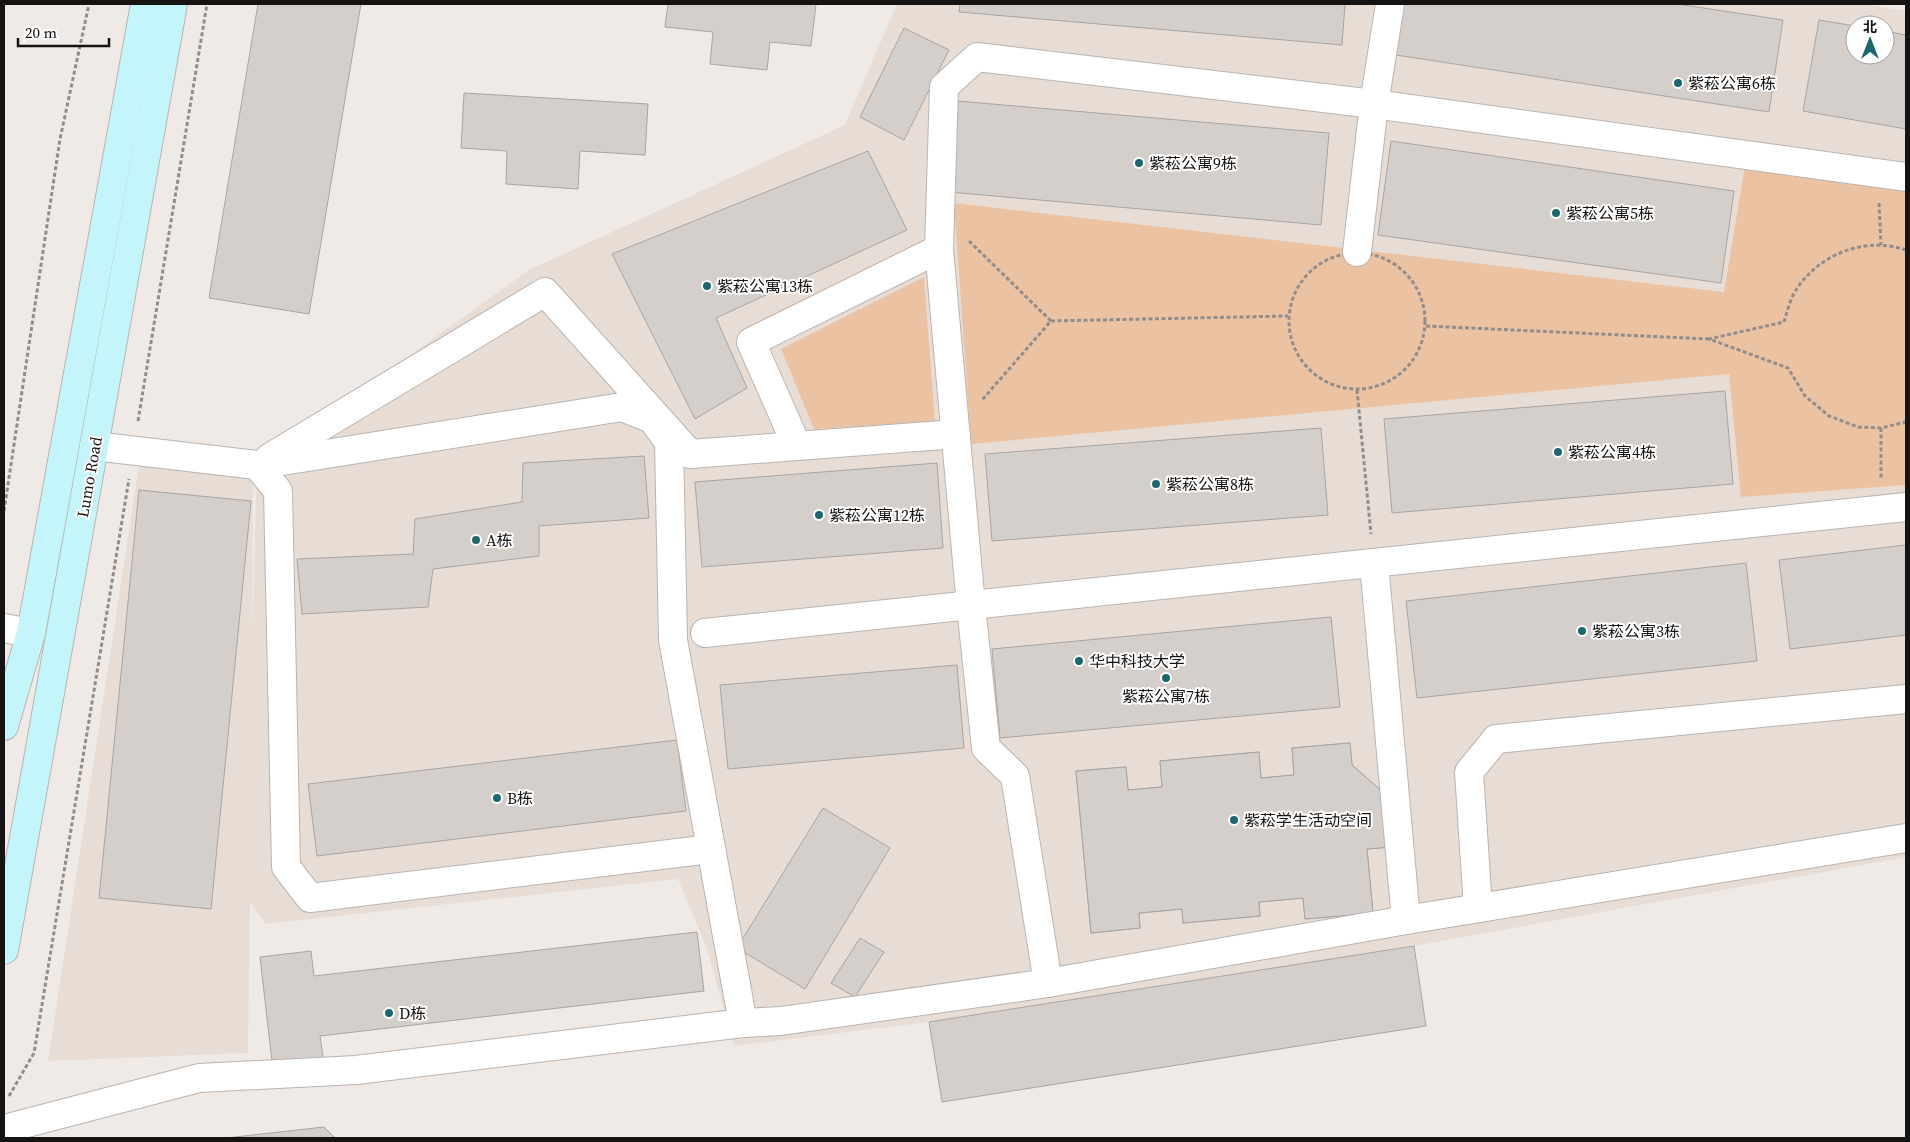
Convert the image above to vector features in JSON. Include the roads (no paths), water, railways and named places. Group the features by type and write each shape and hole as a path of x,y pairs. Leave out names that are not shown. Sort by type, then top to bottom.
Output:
{"main road":[{"name":"Lumo Road","path":"4,726 31,633 145,4"},
{"name":"Lumo Road","path":"4,950 173,4"}],"street":[{"path":"1357,252 1374,104 1390,4"},
{"path":"1048,983 1015,776 986,748 971,606 939,249 944,87 977,58 1374,104 1906,177"},
{"path":"797,446 751,342 939,249"},
{"path":"257,465 545,292 690,454 955,432"},
{"path":"94,446 257,465 622,407 652,419 669,442 673,640 743,1023"},
{"path":"257,465 278,492 286,867 310,898 710,849"},
{"path":"705,633 1894,509"},
{"path":"1374,563 1406,920"},
{"path":"4,628 31,633"},
{"path":"1478,908 1469,772 1496,739 1906,699"},
{"path":"4,1130 199,1078 356,1070 743,1023 780,1021 1048,983 1406,920 1906,838"}],"place":[{"name":"紫菘公寓6栋","path":"1678,83"},
{"name":"紫菘公寓9栋","path":"1139,163"},
{"name":"紫菘公寓5栋","path":"1556,213"},
{"name":"紫菘公寓13栋","path":"707,286"},
{"name":"紫菘公寓4栋","path":"1558,452"},
{"name":"紫菘公寓8栋","path":"1156,484"},
{"name":"紫菘公寓12栋","path":"819,515"},
{"name":"A栋","path":"476,540"},
{"name":"紫菘公寓3栋","path":"1582,631"},
{"name":"华中科技大学","path":"1079,661"},
{"name":"紫菘公寓7栋","path":"1166,678"},
{"name":"B栋","path":"497,798"},
{"name":"紫菘学生活动空间","path":"1234,820"},
{"name":"D栋","path":"389,1013"}]}
